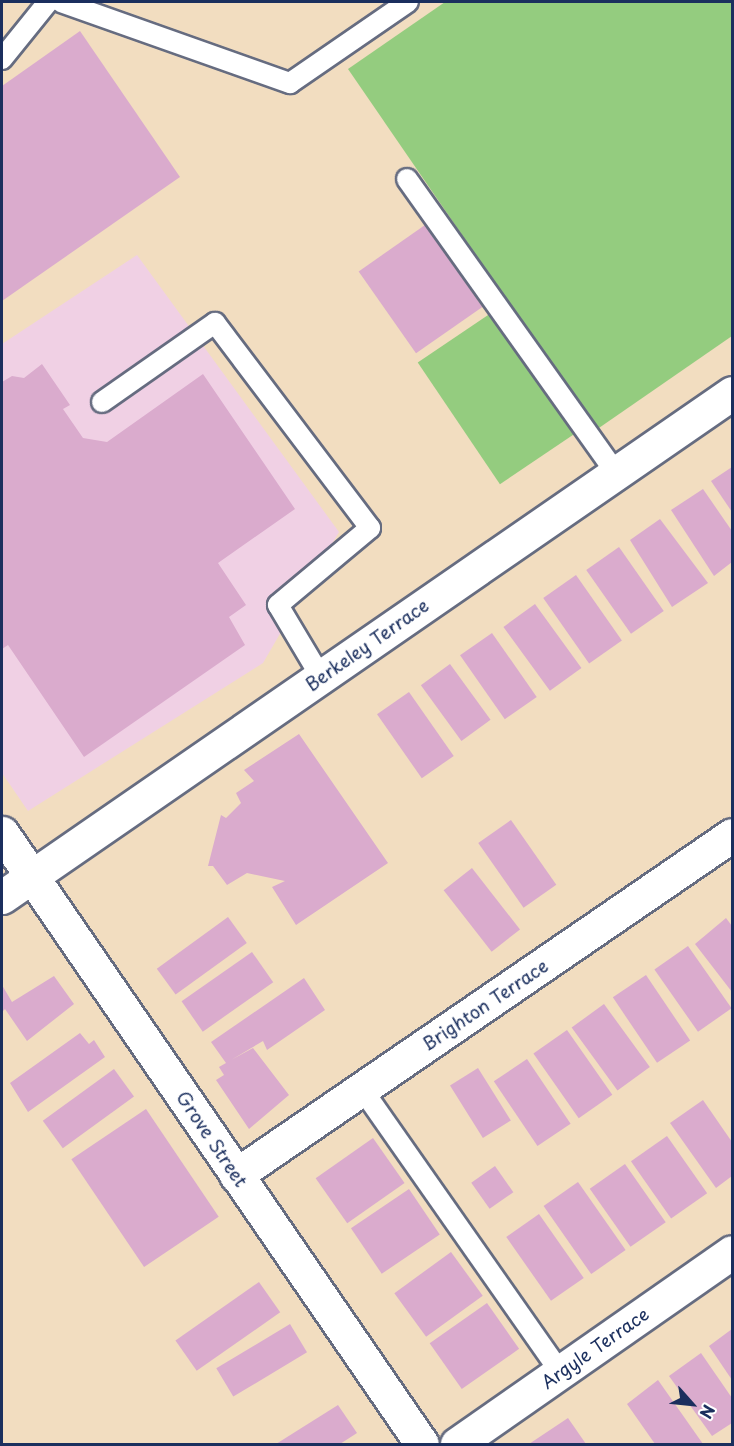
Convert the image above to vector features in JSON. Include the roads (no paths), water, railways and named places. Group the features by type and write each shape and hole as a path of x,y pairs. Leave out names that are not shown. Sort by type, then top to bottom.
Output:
{"street":[{"name":"Berkeley Terrace","path":"2,897 732,393"},
{"name":"Grove Street","path":"2,833 422,1444"},
{"name":"Brighton Terrace","path":"236,1175 732,835"},
{"name":"Argyle Terrace","path":"458,1444 732,1251"}],"lane":[{"path":"2,59 48,2"},
{"path":"61,2 290,82 408,2"},
{"path":"407,179 616,473"},
{"path":"102,402 215,322 370,528 278,605 321,677"},
{"path":"362,1089 560,1372"}]}
